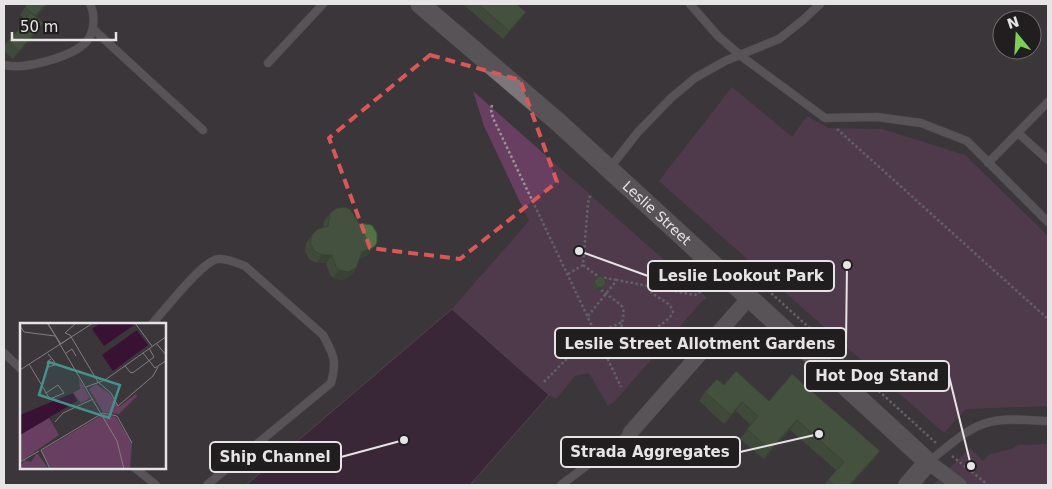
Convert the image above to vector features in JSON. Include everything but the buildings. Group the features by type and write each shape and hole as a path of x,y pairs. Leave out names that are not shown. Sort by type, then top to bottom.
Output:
{"street":[{"name":"Leslie Street","path":"420,4 558,122 928,462 959,485"},
{"path":"630,433 749,298"},
{"path":"908,485 928,462"}],"lane":[{"path":"4,64 10,66 35,64 67,54 87,41 93,29 92,8 90,4"},
{"path":"268,63 323,4"},
{"path":"690,4 718,36 741,56 825,118 877,117 920,123 967,141 1048,222"},
{"path":"609,169 638,132 671,98 695,78 725,61 779,39 820,4"},
{"path":"93,29 203,130"},
{"path":"988,162 1048,102"},
{"path":"1018,133 1048,160"},
{"path":"153,323 205,265 217,259 229,260 245,266 323,335 331,349 335,366 331,383 207,485"},
{"path":"4,353 20,368"},
{"path":"928,462 964,435 983,424 1000,420 1048,421"},
{"path":"561,485 630,433"},
{"path":"137,469 156,485"}],"path":[{"path":"492,105 493,118 621,387"},
{"path":"825,118 1048,319"},
{"path":"583,265 588,203 591,193"},
{"path":"732,258 927,435"},
{"path":"568,274 583,265"},
{"path":"583,265 600,277 696,295 701,291"},
{"path":"588,316 617,280"},
{"path":"601,290 621,305 624,313 620,332 625,342 634,346 644,342 655,329 666,322 673,311 671,306 652,295 648,287"},
{"path":"544,382 595,332 622,321"},
{"path":"964,466 988,485"}],"highlighted area":[{"path":"430,55 520,80 557,182 460,259 370,248 329,138"}],"shaded area":[{"path":"732,87 792,137 807,116 828,128 882,129 965,155 1048,236 1048,406 966,409 944,433 659,181"},
{"path":"473,91 707,298 702,301 615,401 608,406 589,373 575,376 556,399 549,395 452,309 529,221 484,126"},
{"path":"452,309 549,395 470,485 246,485"},
{"path":"1048,444 1048,485 933,485 970,448 983,461 990,454 1012,449 1018,445"}],"place":[{"name":"Leslie Lookout Park","path":"579,251"},
{"name":"Leslie Street Allotment Gardens","path":"847,265"},
{"name":"Strada Aggregates","path":"819,434"},
{"name":"Ship Channel","path":"404,440"},
{"name":"Hot Dog Stand","path":"971,466"}]}
